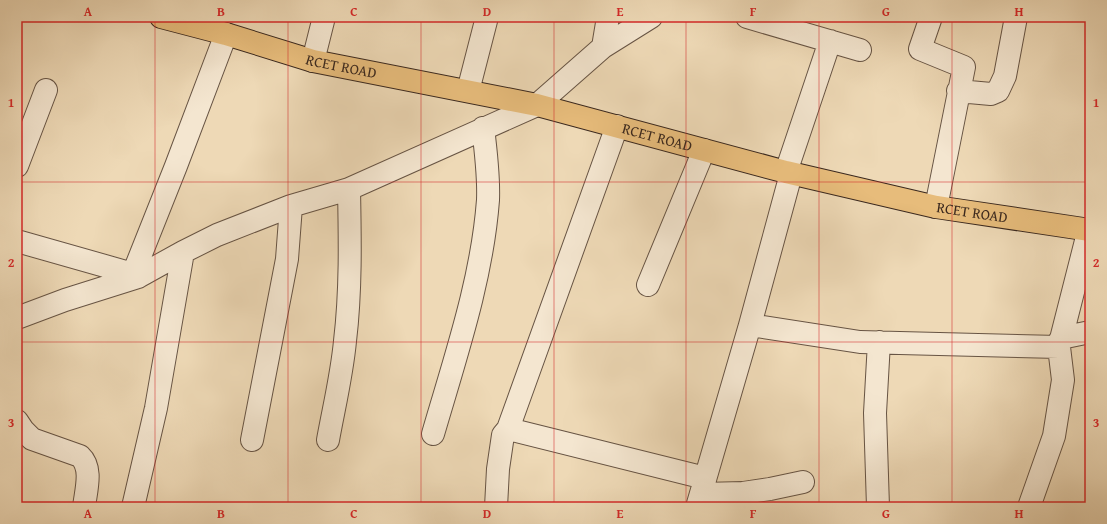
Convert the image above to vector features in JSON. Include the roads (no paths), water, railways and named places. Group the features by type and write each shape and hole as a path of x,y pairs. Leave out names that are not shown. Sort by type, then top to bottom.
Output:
{"main road":[{"name":"RCET ROAD","path":"161,17 226,34 313,61 537,105 789,173 936,207 1089,230"}],"street":[{"path":"313,61 324,17"},
{"path":"468,91 487,17"},
{"path":"603,46 608,17"},
{"path":"18,323 65,300 135,276 217,235 291,206 349,189 537,105 603,46 651,17"},
{"path":"747,17 860,50"},
{"path":"931,17 920,48 964,67 936,207"},
{"path":"958,91 991,94 998,91 1005,76 1016,17"},
{"path":"135,276 226,34"},
{"path":"701,493 750,325 789,173 830,41"},
{"path":"17,166 46,90"},
{"path":"496,507 498,469 503,435 508,429 617,126"},
{"path":"433,434 473,291 482,244 488,201 488,168 484,128"},
{"path":"648,285 704,150"},
{"path":"328,440 346,340 349,189"},
{"path":"252,440 286,259 291,206"},
{"path":"1029,507 1054,436 1063,380 1060,343 1089,230"},
{"path":"17,241 135,276"},
{"path":"133,507 156,408 183,252"},
{"path":"750,325 860,342 1060,343 1090,332"},
{"path":"878,507 875,413 879,342"},
{"path":"17,421 32,439 80,456 84,459 88,469 84,507"},
{"path":"508,429 701,493 742,493 803,482"}]}
